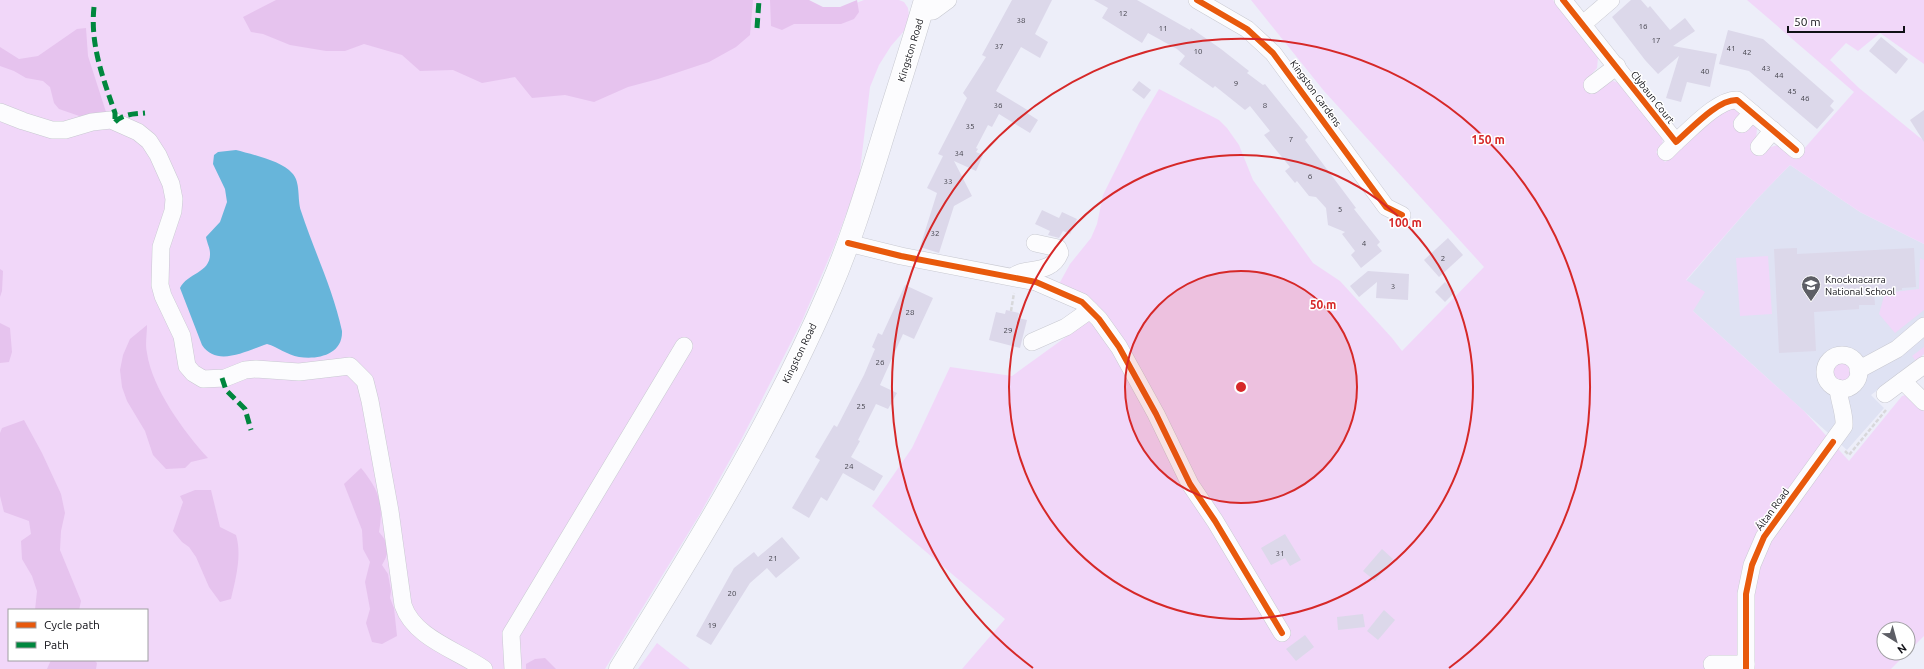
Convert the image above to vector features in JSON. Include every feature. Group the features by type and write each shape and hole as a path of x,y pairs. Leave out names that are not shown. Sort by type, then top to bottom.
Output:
{"main road":[{"name":"Kingston Road","path":"620,669 706,527 760,432 816,321 848,243 900,84 923,6"}],"street":[{"name":"Kingston Road","path":"923,6 933,11 948,0"},
{"name":"Kingston Gardens","path":"1197,0 1247,29 1274,53 1386,207 1402,215"},
{"name":"Clybaun Court","path":"1563,0 1616,66 1640,99 1671,147 1713,110 1729,100 1737,100 1747,118 1773,130 1796,150"},
{"path":"1583,24 1612,0"},
{"path":"1592,85 1616,66"},
{"path":"0,112 52,130 65,130 92,122 111,120 138,132 149,141 158,155 171,184 174,199 173,211 161,247 160,286 163,296 182,336 187,366 193,373 202,379 225,378 245,370 256,369 299,372 350,366 359,374 365,381 368,391 377,435 390,511 402,605 406,615 426,634 484,669"},
{"path":"1759,147 1773,130"},
{"path":"848,243 901,256 1036,282 1082,302 1119,347 1156,414 1190,484 1215,521 1282,633"},
{"path":"1013,278 1016,274 1046,267 1058,260 1060,253 1058,248 1035,243"},
{"path":"1032,342 1066,327 1090,310"},
{"path":"1858,370 1897,349 1924,326"},
{"path":"513,669 511,634 684,346"},
{"path":"1840,355 1850,357 1854,360 1858,370 1858,375 1853,384 1848,387 1838,388 1829,383 1825,374 1827,363 1830,359 1840,355"},
{"path":"1885,394 1924,364"},
{"path":"1903,381 1924,402"},
{"name":"Áltan Road","path":"1746,666 1746,594 1752,565 1764,537 1844,426 1838,388"},
{"path":"1712,664 1746,666"}],"path":[{"path":"1833,442 1849,455 1892,403 1885,394"}],"shaded area":[{"path":"0,0 803,0 833,12 864,0 899,0 904,2 908,8 909,16 904,31 891,46 879,65 870,87 859,179 835,244 802,321 741,440 700,514 605,669 0,669"},
{"path":"276,0 753,0 750,35 736,47 709,62 658,79 628,87 594,102 565,95 532,98 515,77 482,83 453,70 420,71 402,55 364,44 345,51 326,51 290,45 263,34 251,32 243,17"},
{"path":"770,0 809,0 823,7 840,7 857,0 859,12 854,19 841,24 794,24 782,30 771,26"},
{"path":"1251,0 1553,0 1598,58 1597,68 1587,79 1605,83 1613,81 1619,83 1662,137 1663,146 1656,152 1665,162 1727,108 1732,107 1740,113 1733,122 1746,132 1753,124 1757,128 1756,140 1767,148 1778,145 1795,159 1854,92 1747,0 1924,0 1924,64 1880,33 1858,51 1846,43 1830,60 1859,88 1924,140 1924,244 1860,212 1790,165 1756,200 1686,280 1705,292 1693,311 1804,411 1849,461 1902,396 1906,395 1924,409 1924,636 1916,644 1916,621 1876,621 1876,661 1899,661 1891,669 962,669 1005,619 872,506 912,448 950,367 1012,376 1088,321 1059,284 1070,264 1091,238 1097,224 1103,195 1139,123 1159,89 1219,120 1227,128 1239,145 1253,180 1313,263 1340,281 1402,351 1484,267 1324,91"},
{"path":"86,28 88,56 106,112 85,118 59,109 54,103 50,87 43,81 26,78 14,71 0,66 0,47 19,59 38,56 77,29"},
{"name":"Knocknacarra National School","path":"1790,165 1860,212 1924,244 1924,354 1871,395 1884,408 1847,450 1693,311 1686,281 1756,200"},
{"path":"1768,256 1772,314 1740,316 1736,258"},
{"path":"1920,258 1924,260 1924,310 1895,333 1879,314 1885,293 1919,289"},
{"path":"0,269 3,271 2,291 0,297"},
{"path":"0,323 10,328 12,352 9,362 0,363"},
{"path":"147,325 146,350 155,381 179,423 208,458 191,462 185,468 166,469 153,455 145,431 127,401 122,387 120,370 123,355 130,339"},
{"path":"1924,347 1924,354 1916,361 1912,356"},
{"path":"1842,361 1850,364 1853,372 1850,380 1842,383 1834,380 1831,372 1834,364"},
{"path":"24,420 42,453 61,494 65,513 61,531 60,550 81,601 79,609 35,609 37,591 32,576 22,559 21,541 31,534 29,521 4,512 0,496 0,433 2,428"},
{"path":"361,468 372,483 379,498 381,513 379,532 388,547 387,555 382,565 388,574 391,591 390,598 394,608 397,636 382,644 372,642 366,623 370,609 365,582 370,562 363,549 362,530 344,484"},
{"path":"195,490 211,490 220,527 236,535 238,543 238,559 231,599 220,602 209,587 196,557 189,547 182,542 173,531 183,502 180,496"},
{"path":"657,643 690,669 638,669"},
{"path":"545,658 556,669 526,669 526,664 535,659"},
{"path":"51,661 95,661 97,663 96,669 47,669"}],"water":[{"path":"236,150 258,156 281,165 292,173 297,181 301,211 334,300 342,331 338,346 334,351 328,354 313,358 299,357 290,355 267,344 242,353 224,356 208,352 202,345 180,288 183,283 207,265 210,249 206,237 220,222 227,202 225,189 213,164 214,155 218,152"}],"building":[{"path":"1012,0 1052,0 1035,34 1048,42 1040,58 1021,47 996,91 1029,111 1027,113 1038,120 1030,133 999,114 992,127 988,125 976,148 978,149 976,152 983,155 976,171 954,161 972,196 954,206 939,253 920,247 937,193 927,188 943,156 938,154 967,98 963,93 986,57 982,55"},
{"path":"1094,0 1137,0 1190,30 1191,28 1249,71 1247,73 1263,85 1265,84 1308,137 1305,140 1356,208 1354,209 1380,242 1377,245 1382,251 1361,268 1351,255 1355,251 1342,234 1345,232 1328,225 1326,208 1316,197 1309,196 1297,181 1295,183 1285,171 1290,167 1264,135 1270,131 1250,106 1245,110 1215,86 1213,88 1179,64 1185,56 1177,49 1148,33 1142,43 1102,18 1108,8"},
{"path":"1631,0 1641,0 1648,8 1650,6 1670,30 1685,18 1695,31 1673,46 1717,54 1710,87 1687,82 1681,102 1666,98 1679,56 1658,74 1645,60 1612,17"},
{"path":"1728,30 1763,39 1834,101 1830,106 1834,110 1817,129 1749,71 1719,64"},
{"path":"1881,37 1908,59 1896,74 1869,51"},
{"path":"1139,81 1151,90 1144,99 1132,90"},
{"path":"1924,110 1924,142 1910,120"},
{"path":"1042,210 1059,218 1062,212 1077,219 1070,234 1063,231 1059,238 1048,235 1050,231 1035,224"},
{"path":"1448,238 1463,255 1439,277 1424,260"},
{"path":"1797,248 1797,254 1914,248 1916,287 1902,288 1902,290 1874,292 1875,305 1859,305 1859,309 1814,312 1816,351 1779,353 1774,249"},
{"path":"1368,271 1409,274 1408,300 1376,298 1377,282 1359,297 1350,286"},
{"path":"1445,282 1455,292 1445,302 1435,292"},
{"path":"905,285 933,298 914,339 903,334 880,385 897,393 888,409 876,404 858,440 860,441 851,457 883,476 874,491 843,473 827,501 821,497 809,518 792,508 820,460 815,457 834,425 837,427 864,375 875,349 872,347 878,333 882,335"},
{"path":"1006,310 1019,313 1018,318 1027,320 1020,348 989,340 996,312 1005,314"},
{"path":"1285,534 1301,560 1290,566 1285,558 1271,565 1261,548"},
{"path":"782,537 800,558 776,578 767,568 750,583 711,645 696,636 734,568 754,552 758,557"},
{"path":"1382,549 1393,559 1375,581 1363,571"},
{"path":"1384,610 1395,620 1378,640 1367,631"},
{"path":"1363,614 1365,627 1338,630 1337,617"},
{"path":"1305,635 1314,647 1296,661 1286,649"}],"marked path":[{"path":"757,28 759,0"},
{"path":"94,7 94,35 98,61 115,113 115,122"},
{"path":"115,122 125,116 145,113"},
{"path":"222,378 226,390 245,409 251,430"}],"cycle path":[{"path":"1197,0 1247,29 1273,53 1386,207 1402,215"},
{"path":"1563,0 1676,142 1713,109 1722,104 1737,100 1796,150"},
{"path":"848,243 901,256 1036,282 1082,302 1099,319 1119,347 1156,414 1190,484 1215,521 1282,633"},
{"path":"1746,669 1746,594 1752,565 1764,537 1833,442"}],"place":[{"name":"Knocknacarra National School","path":"1811,302"}]}
